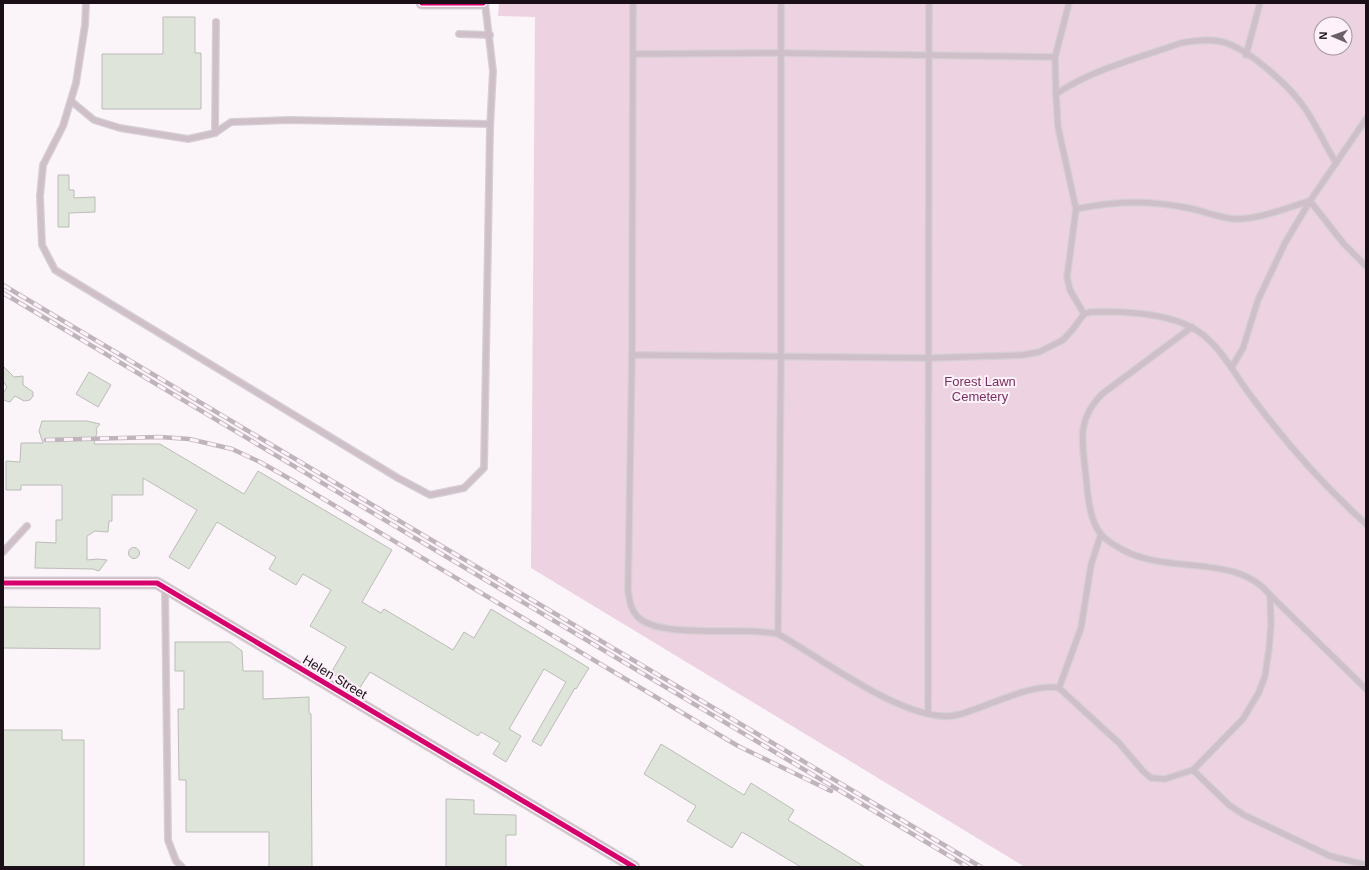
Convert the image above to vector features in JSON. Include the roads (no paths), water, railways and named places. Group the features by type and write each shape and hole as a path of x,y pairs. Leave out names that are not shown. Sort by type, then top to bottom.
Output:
{"street":[{"path":"422,3 482,3"},
{"name":"Helen Street","path":"3,583 157,583 634,867"}],"lane":[{"path":"86,3 85,25 76,83 63,126 43,165 40,196 42,245 55,270 398,478 430,495 464,488 484,468 490,124 493,72 490,35 482,3"},
{"path":"634,3 632,355 628,590 631,606 636,616 646,624 681,630 750,630 778,634 889,700 928,713 943,716 956,715 1033,690 1047,687 1059,688 1119,743 1151,778 1165,779 1193,770 1242,719 1259,692 1265,676 1269,649 1271,624 1270,595"},
{"path":"778,634 781,3"},
{"path":"928,713 929,3"},
{"path":"1069,3 1055,57 1056,94 1058,127 1076,209 1067,277 1070,290 1084,314"},
{"path":"1246,55 1260,3"},
{"path":"215,133 216,22"},
{"path":"459,34 490,35"},
{"path":"1056,94 1088,76 1181,43 1214,40 1230,44 1265,67 1291,91 1304,108 1336,163"},
{"path":"634,54 928,54 1055,57"},
{"path":"71,101 94,120 120,128 188,139 215,133 231,122 289,120 490,124"},
{"path":"1232,367 1243,348 1258,300 1285,243 1310,202 1366,119"},
{"path":"1076,209 1100,204 1140,201 1189,208 1236,218 1252,218 1310,202"},
{"path":"1310,202 1344,244 1366,266"},
{"path":"632,355 929,358 1007,356 1039,352 1063,340 1084,314 1098,312 1139,314 1170,319 1192,327 1203,335 1216,348 1232,367 1253,400 1311,468 1366,524"},
{"path":"1192,327 1102,394 1091,404 1086,415 1082,430 1082,449 1092,514 1101,534 1117,547 1146,560 1239,572 1262,584 1270,595 1366,689"},
{"path":"3,552 27,526"},
{"path":"1059,688 1081,628 1091,565 1101,534"},
{"path":"165,588 168,840 176,861 182,867"},
{"path":"1193,770 1229,805 1244,815 1330,856 1366,865"}],"railway":[{"path":"3,285 981,867"},
{"path":"3,293 968,867"},
{"path":"46,440 160,437 189,439 232,449 260,462 290,479 738,746 831,791"}],"park label":[{"name":"Forest Lawn Cemetery","path":"980,388"}]}
